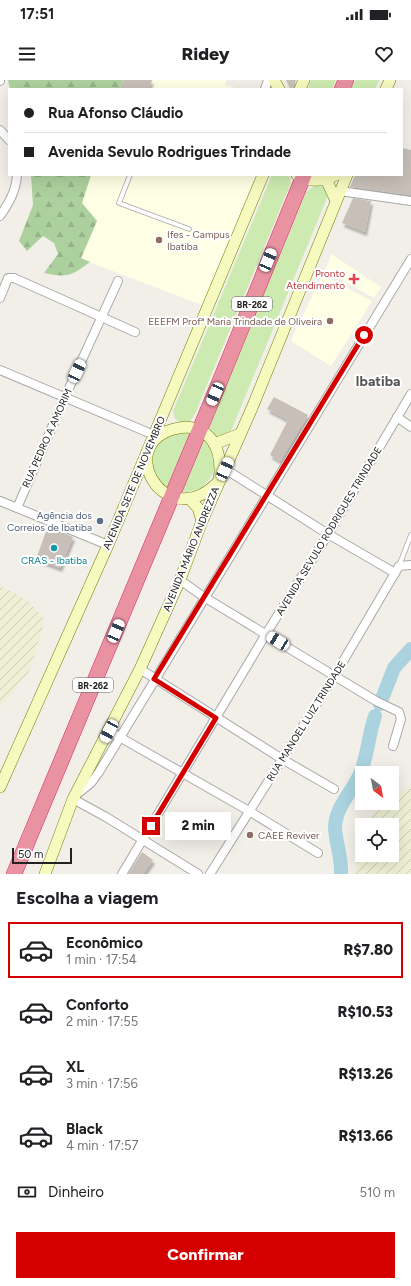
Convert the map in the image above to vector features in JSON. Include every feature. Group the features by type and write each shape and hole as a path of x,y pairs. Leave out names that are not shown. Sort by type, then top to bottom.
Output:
{"highway":[{"name":"BR-262","path":"14,874 166,493 200,429 301,176"}],"street":[{"path":"0,130 8,139"},
{"path":"0,216 12,197 17,176"},
{"name":"AVENIDA SETE DE NOVEMBRO","path":"0,788 108,545 263,176"},
{"path":"301,176 313,180 331,177 338,196 411,201"},
{"name":"AVENIDA MÁRIO ANDREZZA","path":"45,874 74,798 140,669 180,580 202,521 295,305 347,176"},
{"path":"198,874 74,798 91,783 411,259"},
{"path":"0,298 8,278 14,278 135,332"},
{"name":"RUA PEDRO A AMORIM","path":"17,508 65,397 118,281"},
{"path":"0,370 154,435"},
{"name":"AVENIDA SEVULO RODRIGUES TRINDADE","path":"122,874 411,394"},
{"path":"165,410 179,428"},
{"path":"397,417 411,427"},
{"path":"127,499 140,485 153,486 166,493 180,499 190,498 206,492 219,481 221,462 214,444 200,429 179,428 159,437 149,447 147,466 150,475 166,493"},
{"path":"214,444 240,434"},
{"path":"225,469 328,534 403,567"},
{"path":"190,498 198,508 202,521"},
{"path":"0,500 108,545"},
{"name":"RUA MANOEL LUIZ TRINDADE","path":"210,874 403,567"},
{"path":"180,580 204,597 335,675 378,703 399,712 401,716 393,746"},
{"path":"140,669 282,759 334,789"},
{"path":"109,731 184,773 318,853"}],"lane":[{"path":"130,176 119,203 189,229"},
{"path":"403,567 411,535"}],"shaded area":[{"path":"153,80 227,80 225,85 236,88 150,88"},
{"name":"Ifes - Campus Ibatiba","path":"91,176 256,176 202,305 81,259 97,221 82,203"},
{"name":"Pronto Atendimento","path":"331,254 381,287 374,298 325,271"},
{"name":"EEEFM Profª Maria Trindade de Oliveira","path":"322,275 372,301 331,366 291,341"},
{"path":"0,585 27,600 44,618 42,631 29,672 0,707"},
{"path":"411,785 411,874 354,874 357,862 399,862 399,818 372,818 374,810 399,810 399,794"}],"green space":[{"path":"8,80 123,80 120,88 10,88"},
{"path":"311,80 336,80 332,88 308,88"},
{"path":"355,80 379,80 375,88 351,88"},
{"path":"31,176 91,176 82,203 97,221 81,258 90,262 68,275 44,273 58,254 54,243 43,236 27,251 19,241 33,205"},
{"path":"272,176 289,176 291,183 194,416 189,422 181,423 175,419 173,411"},
{"path":"316,185 323,187 327,194 327,198 231,431 229,434 218,438 211,433 209,426 306,192"},
{"path":"183,432 191,433 168,488 157,476 154,469 153,455 160,441 167,436"},
{"path":"202,437 210,446 214,456 212,474 207,482 200,488 178,492"}],"building":[{"path":"123,80 152,80 149,88 120,88"},
{"path":"286,80 296,80 293,88 289,86"},
{"path":"403,148 411,150 411,195 350,187 355,176 403,176"},
{"path":"353,198 371,201 365,232 342,223"},
{"path":"274,397 308,415 280,461 270,455 288,420 267,409"},
{"name":"CRAS - Ibatiba","path":"48,526 73,537 60,568 36,559"},
{"path":"142,852 153,860 143,874 128,874"}],"waterway":[{"path":"380,704 394,668 411,649"},
{"path":"341,874 341,862 335,828 336,821 340,807 356,782 362,769 375,716"}],"place":[{"name":"Ifes - Campus Ibatiba","path":"159,240"},
{"name":"Pronto Atendimento","path":"354,279"},
{"name":"EEEFM Profª Maria Trindade de Oliveira","path":"330,321"},
{"name":"Agência dos Correios de Ibatiba","path":"100,521"},
{"name":"CRAS - Ibatiba","path":"54,548"},
{"name":"CAEE Reviver","path":"250,835"}],"district":[{"name":"Ibatiba","path":"378,381"}],"route":[{"path":"151,826 216,718 154,679 364,335"}]}
